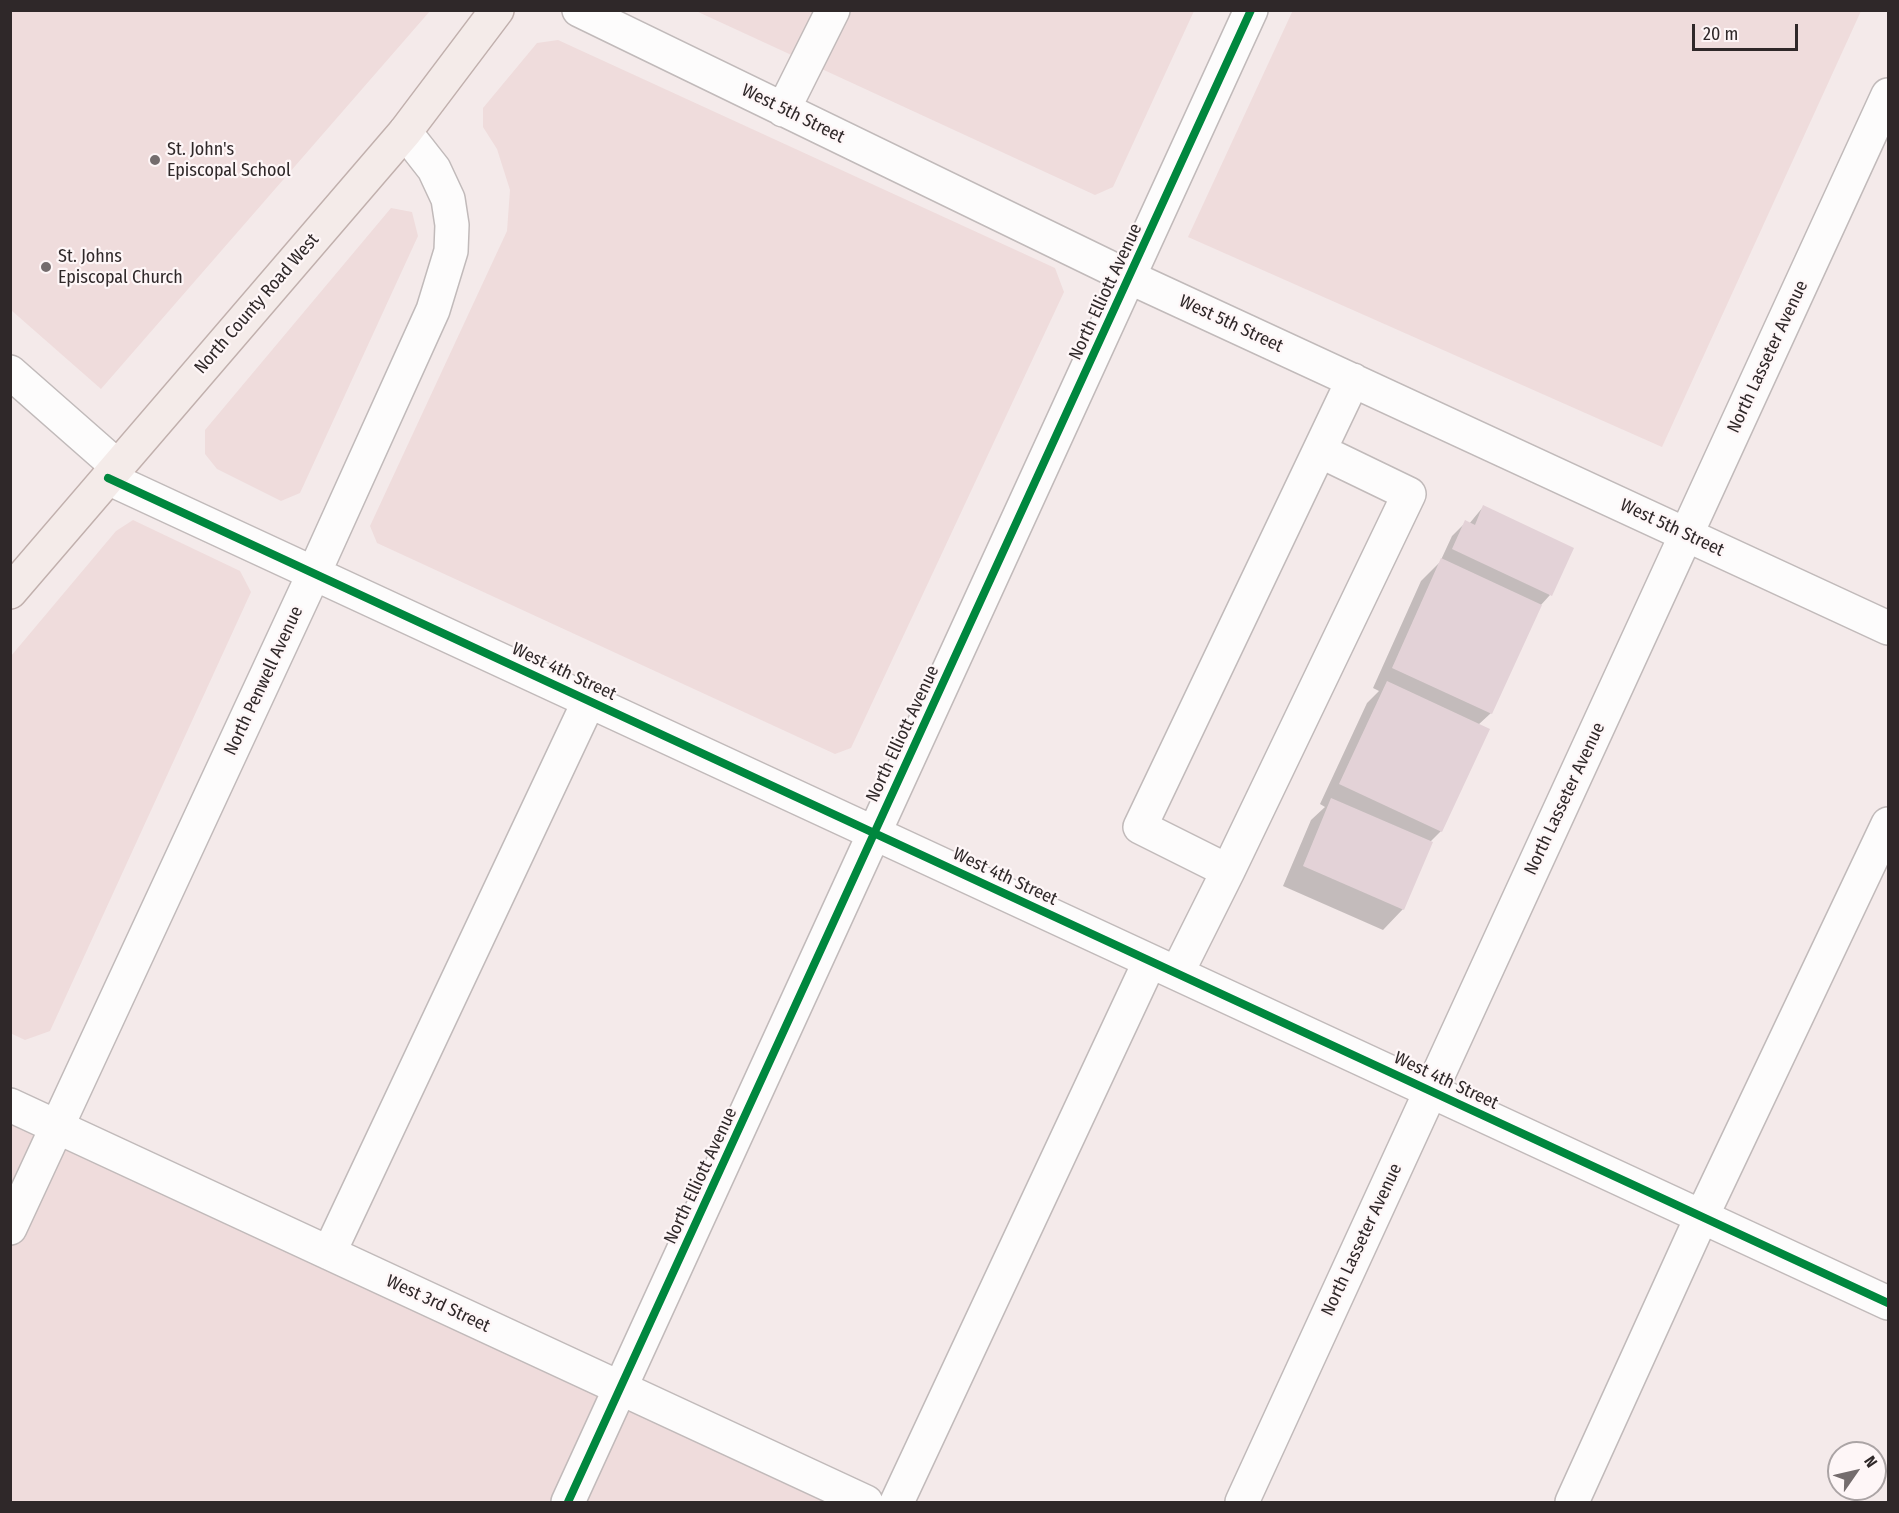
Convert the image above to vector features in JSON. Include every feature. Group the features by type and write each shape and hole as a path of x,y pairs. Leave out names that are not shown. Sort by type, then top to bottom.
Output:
{"main road":[{"name":"North County Road West","path":"10,592 405,132 496,10"}],"street":[{"name":"West 5th Street","path":"579,10 1129,277 1888,628"},
{"path":"783,110 833,10"},
{"name":"North Elliott Avenue","path":"568,1503 1251,10"},
{"name":"North Lasseter Avenue","path":"1242,1503 1888,95"},
{"name":"North Penwell Avenue","path":"10,1228 314,573 433,310 451,251 452,225 448,199 434,169 405,132"},
{"name":"West 4th Street","path":"10,372 113,472 314,573 1888,1303"},
{"path":"1228,871 1140,827 1353,380"},
{"path":"897,1503 1164,967 1228,871 1409,494 1320,451"},
{"path":"329,1253 589,700"},
{"path":"1572,1503 1702,1216 1888,824"},
{"name":"West 3rd Street","path":"10,1105 866,1503"}],"shaded area":[{"name":"St. John's Episcopal School","path":"11,10 430,11 101,389 11,310"},
{"path":"1293,10 1861,11 1662,447 1188,237"},
{"path":"696,11 1194,11 1113,187 1095,195"},
{"path":"558,40 1055,268 1064,292 851,748 835,754 377,543 370,526 507,231 510,190 497,149 483,127 483,108 537,43"},
{"path":"391,208 412,212 418,236 300,493 281,501 217,469 205,454 205,430"},
{"path":"133,520 240,571 251,592 50,1031 25,1040 10,1033 11,656 116,531"},
{"path":"10,1092 875,1502 11,1502"}],"building":[{"path":"1483,505 1574,548 1552,596 1452,549 1465,520 1475,525"},
{"path":"1441,558 1542,605 1492,714 1392,668"},
{"path":"1387,681 1490,729 1442,832 1339,784"},
{"path":"1331,798 1433,842 1404,910 1303,866"}],"cycle path":[{"path":"568,1502 1251,10"},
{"path":"108,478 1888,1303"}],"place":[{"name":"St. John's Episcopal School","path":"155,160"},
{"name":"St. Johns Episcopal Church","path":"46,267"}]}
